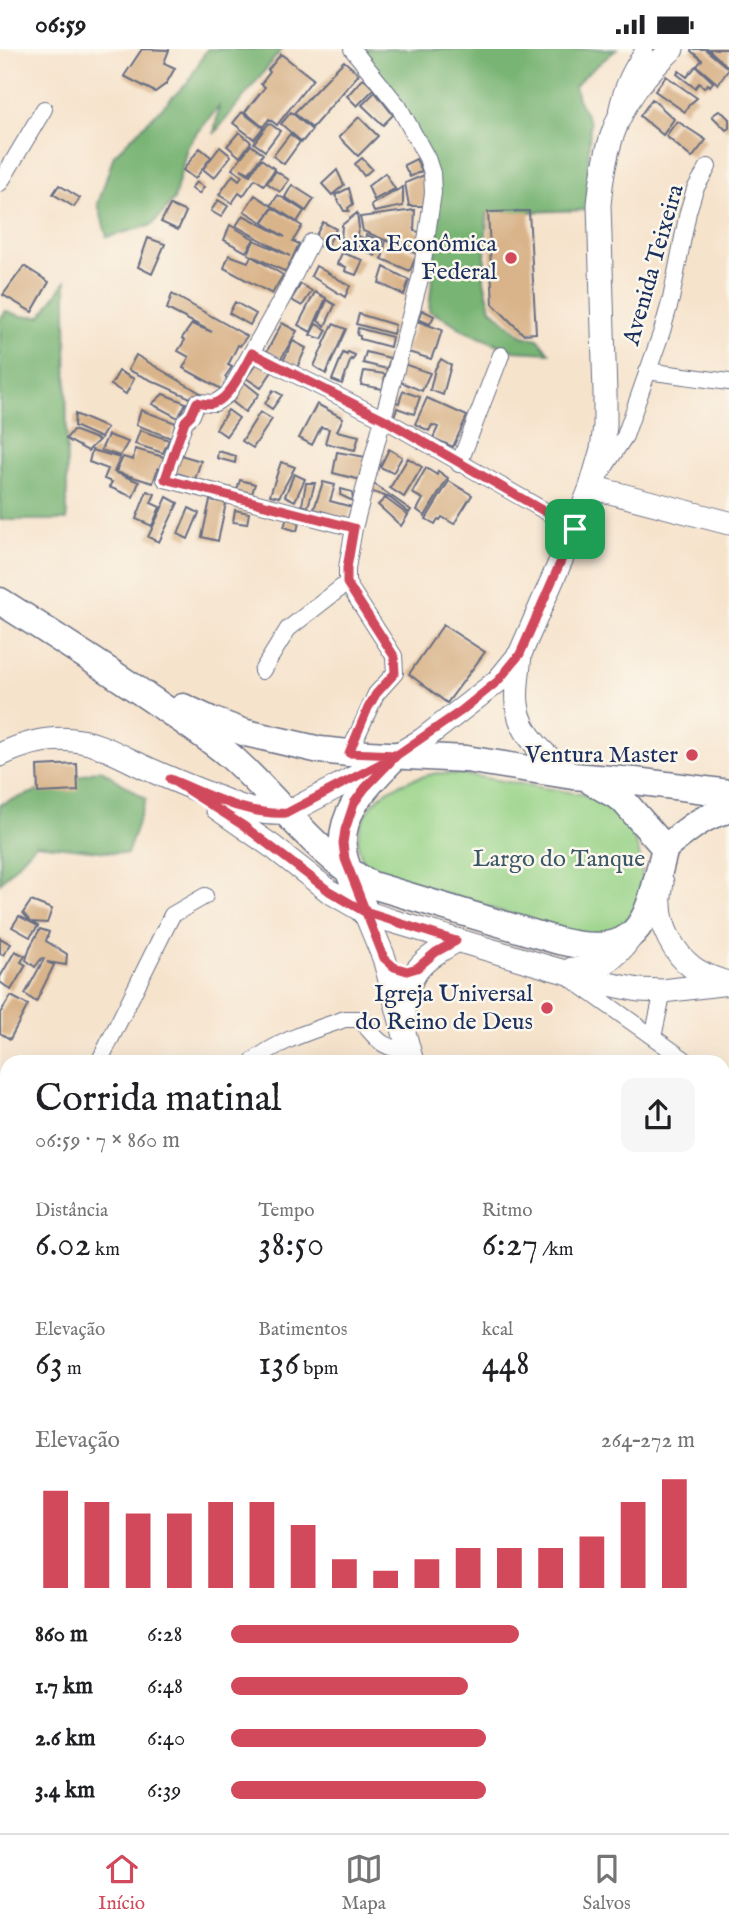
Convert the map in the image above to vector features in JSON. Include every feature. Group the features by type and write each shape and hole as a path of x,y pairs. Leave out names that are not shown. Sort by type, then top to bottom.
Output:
{"main road":[{"path":"0,755 33,742 75,740 96,745 170,779 246,809 268,814 287,813 422,740 498,681 520,654 591,487 605,426 599,205 601,176 614,127 644,78 672,49"},
{"path":"591,487 729,523"},
{"path":"0,601 124,680 228,755 258,782 313,841 351,874 390,891 570,944 599,947 631,937"},
{"path":"520,654 517,705 527,733 555,764 573,776 594,783 622,799 665,848 659,905 662,922 690,978"},
{"path":"124,680 246,733 309,747 349,753 466,759 573,776 729,793"},
{"path":"397,755 354,803 343,843 345,859 384,958 408,1047"},
{"path":"170,779 244,826 329,891 365,912 608,984 663,991 690,978 728,983"},
{"path":"551,968 579,970 597,967 612,959 644,919 651,903 665,848 699,822 715,813 729,810"},
{"path":"384,958 400,970 407,971 417,968 436,952 456,941"},
{"path":"408,1047 405,999 417,968"}],"street":[{"path":"349,753 376,694 395,673 394,656 347,583 347,568 354,528 421,275 433,193 432,173 427,158 399,107 352,49"},
{"path":"614,127 627,75 645,49"},
{"path":"0,183 44,109"},
{"name":"Avenida Teixeira","path":"591,487 625,436 662,331 695,189 708,167"},
{"path":"311,242 284,296 228,394 215,403 197,402 185,421 165,479 354,528"},
{"path":"252,353 382,418 575,529"},
{"path":"459,464 501,355"},
{"path":"647,371 729,382"},
{"path":"262,671 288,629 347,583"},
{"path":"103,1055 173,915 205,896"},
{"path":"551,968 579,983 675,1055"},
{"path":"653,1037 663,991"},
{"path":"260,1055 299,1035 353,1018 359,1019 376,1040 386,1046 396,1050 408,1047"}],"green space":[{"path":"207,49 282,49 214,134 219,107 198,131 187,147 174,200 152,225 107,237 98,204 114,155 188,82"},
{"path":"359,49 617,49 575,87 590,123 589,210 487,213 484,280 491,309 522,336 538,339 549,353 513,351 465,331 429,311 438,215 433,166"},
{"path":"66,281 67,520 0,520 0,319 6,311 21,316 41,316"},
{"path":"100,769 146,799 127,854 36,844 0,883 0,804"},
{"name":"Largo do Tanque","path":"437,773 461,774 586,795 606,807 629,830 641,862 640,892 632,912 611,933 574,933 384,876 371,869 362,858 358,836 366,814 382,795 391,789"}],"building":[{"path":"142,49 169,50 164,63 175,68 166,84 155,92 124,76"},
{"path":"692,49 705,49 729,69 718,84 697,66 702,60"},
{"path":"708,49 729,49 729,65 727,66"},
{"path":"281,54 313,79 277,125 269,119 263,127 245,112 265,87 261,84"},
{"path":"344,61 359,74 312,128 294,113"},
{"path":"696,66 713,82 710,86 708,84 704,88 699,83 695,88 677,74 679,71 687,77"},
{"path":"666,76 697,98 685,112 655,91"},
{"path":"363,78 374,89 357,106 347,96"},
{"path":"375,92 393,115 383,125 362,105"},
{"path":"652,99 674,119 663,135 640,116"},
{"path":"720,110 729,119 729,128 726,130 712,116"},
{"path":"242,112 263,128 254,139 233,123"},
{"path":"291,112 312,130 302,142 281,124"},
{"path":"359,117 378,136 358,156 339,137"},
{"path":"677,121 706,140 692,158 666,136"},
{"path":"269,123 280,131 265,151 254,143"},
{"path":"239,132 251,142 240,157 227,146"},
{"path":"290,134 300,142 284,164 273,156"},
{"path":"251,145 263,154 249,173 241,169 250,175 261,159 275,169 264,185 255,179 243,196 239,193 232,203 219,195 233,175 239,180 242,176 232,169"},
{"path":"220,147 231,156 214,178 203,169"},
{"path":"200,148 211,157 195,179 183,170"},
{"path":"362,158 372,169 364,176 355,164"},
{"path":"416,159 422,171 410,177 404,165"},
{"path":"337,170 344,185 332,195 322,184"},
{"path":"276,171 289,180 280,192 267,183"},
{"path":"385,173 395,189 374,200 368,186"},
{"path":"429,173 428,206 409,206 405,183"},
{"path":"196,182 204,187 199,194 191,188"},
{"path":"59,185 80,198 74,207 53,194"},
{"path":"292,185 314,199 306,211 285,197"},
{"path":"403,187 403,206 374,212 371,205"},
{"path":"349,188 353,204 348,208 349,211 344,211 335,195"},
{"path":"255,195 273,207 262,222 244,211"},
{"path":"278,195 304,211 297,222 271,205"},
{"path":"218,200 228,206 221,217 211,211"},
{"path":"170,205 186,212 178,230 161,222"},
{"path":"273,208 302,226 293,241 299,244 286,272 248,254 254,240 290,256 236,226 243,215 285,237 263,223"},
{"path":"415,210 414,231 420,232 419,250 363,231 360,217"},
{"name":"Caixa Econômica Federal","path":"529,211 536,333 523,334 493,304 488,212"},
{"path":"357,213 359,228 352,247 341,241 342,225"},
{"path":"323,222 336,229 326,249 312,242"},
{"path":"230,225 254,239 246,252 224,240"},
{"path":"366,235 383,242 375,256 354,244 358,236 365,239"},
{"path":"148,238 165,244 152,274 138,267"},
{"path":"386,240 417,254 410,271 382,259"},
{"path":"342,253 363,260 356,275 337,264"},
{"path":"229,255 248,262 251,256 283,275 272,294 224,268"},
{"path":"24,266 49,282 32,312 3,295"},
{"path":"316,266 350,286 345,297 311,276"},
{"path":"384,267 409,280 404,295 379,283"},
{"path":"301,284 312,291 302,306 291,300"},
{"path":"315,292 326,298 311,332 298,325"},
{"path":"172,294 247,336 240,346 238,345 228,365 232,367 225,377 228,379 223,390 183,368 189,357 178,351 185,340 182,338 192,324 212,332 167,309"},
{"path":"327,300 335,305 325,326 318,321"},
{"path":"235,302 256,314 250,325 229,313"},
{"path":"422,310 434,316 430,324 418,319"},
{"path":"359,314 395,325 393,334 356,324"},
{"path":"417,321 442,330 431,359 405,351"},
{"path":"282,323 297,331 281,359 267,351"},
{"path":"316,324 327,330 322,339 310,335"},
{"path":"333,324 346,329 326,374 314,366"},
{"path":"358,328 392,337 390,347 360,339 357,335"},
{"path":"293,341 306,348 297,368 283,361"},
{"path":"348,352 355,355 342,384 332,380 343,353 347,355"},
{"path":"366,352 390,358 387,369 363,363"},
{"path":"136,355 209,398 197,401 128,370"},
{"path":"441,359 451,365 443,395 430,390 435,369"},
{"path":"258,362 273,370 261,388 246,378"},
{"path":"398,362 430,373 422,391 394,379"},
{"path":"119,371 134,379 126,394 111,385"},
{"path":"364,371 385,374 383,389 361,385"},
{"path":"244,382 259,394 245,412 229,399"},
{"path":"273,390 282,395 272,409 265,404"},
{"path":"403,391 420,397 414,414 397,408 393,419 385,417 389,400 399,403"},
{"path":"163,394 186,403 178,418 152,404"},
{"path":"427,398 467,416 453,447 433,438 438,427 432,425 429,431 415,424"},
{"path":"317,404 343,418 337,431 359,436 355,450 325,443 329,429 321,427 312,445 299,438"},
{"path":"141,410 176,423 171,438 136,425"},
{"path":"228,410 239,418 226,436 216,429"},
{"path":"260,412 272,419 253,448 242,441"},
{"path":"75,414 107,428 101,438 74,426"},
{"path":"73,430 99,440 88,451 66,439"},
{"path":"140,430 169,440 163,453 135,444"},
{"path":"108,435 128,442 120,456 101,450"},
{"path":"135,449 164,457 162,469 158,468 153,483 116,472 123,457 133,460"},
{"path":"389,449 402,457 393,473 380,467"},
{"path":"92,450 120,458 114,472 139,482 133,497 109,487 112,482 104,479 108,469 89,462"},
{"path":"218,451 236,456 235,463 217,458"},
{"path":"337,452 366,457 361,480 333,473"},
{"path":"177,454 201,461 195,479 171,471"},
{"path":"408,458 422,467 404,497 390,488"},
{"path":"281,462 295,467 279,497 270,495"},
{"path":"426,468 437,475 438,471 448,478 425,516 417,510 423,499 412,493"},
{"path":"294,474 305,479 295,501 285,496"},
{"path":"240,480 255,484 248,506 233,503"},
{"path":"449,481 472,495 454,524 442,517 435,524 426,519"},
{"path":"323,482 335,485 330,501 352,507 348,519 314,509"},
{"path":"306,483 315,483 308,507 302,505"},
{"path":"374,484 411,510 409,513 390,498 370,491"},
{"path":"341,489 352,492 353,501 340,495"},
{"path":"147,491 155,494 151,503 160,507 152,526 136,519"},
{"path":"167,497 178,503 159,542 148,537"},
{"path":"385,498 408,515 401,526 378,505"},
{"path":"210,500 226,503 218,541 202,537"},
{"path":"189,508 199,513 188,539 178,534"},
{"path":"235,510 249,513 247,524 233,522"},
{"path":"289,512 301,515 297,531 284,527"},
{"path":"443,625 485,652 447,703 409,674"},
{"path":"77,764 78,791 38,793 37,766"},
{"path":"31,901 52,909 47,923 31,922 23,913"},
{"path":"19,916 38,926 30,937 12,927"},
{"path":"40,929 49,932 46,941 67,954 66,965 47,962 54,965 36,1002 25,994 44,959 35,967 26,960"},
{"path":"0,938 11,944 3,955 0,954"},
{"path":"15,951 25,956 21,962 26,965 11,990 0,982 0,977"},
{"path":"11,996 28,1005 10,1039 0,1033 0,1013"}],"place":[{"name":"Caixa Econômica Federal","path":"511,258"},
{"name":"Ventura Master","path":"692,755"},
{"name":"Igreja Universal do Reino de Deus","path":"547,1008"}],"route":[{"path":"575,529 382,418 252,353 228,394 215,403 197,402 185,421 165,479 354,528 347,583 394,656 396,664 395,673 376,694 368,708 349,753 397,755 354,803 345,830 345,859 365,912 384,958 394,967 407,971 417,968 436,952 456,941 365,912 329,891 244,826 170,779 246,809 268,814 287,813 397,755 422,740 481,696 498,681 520,654 575,529"}]}
